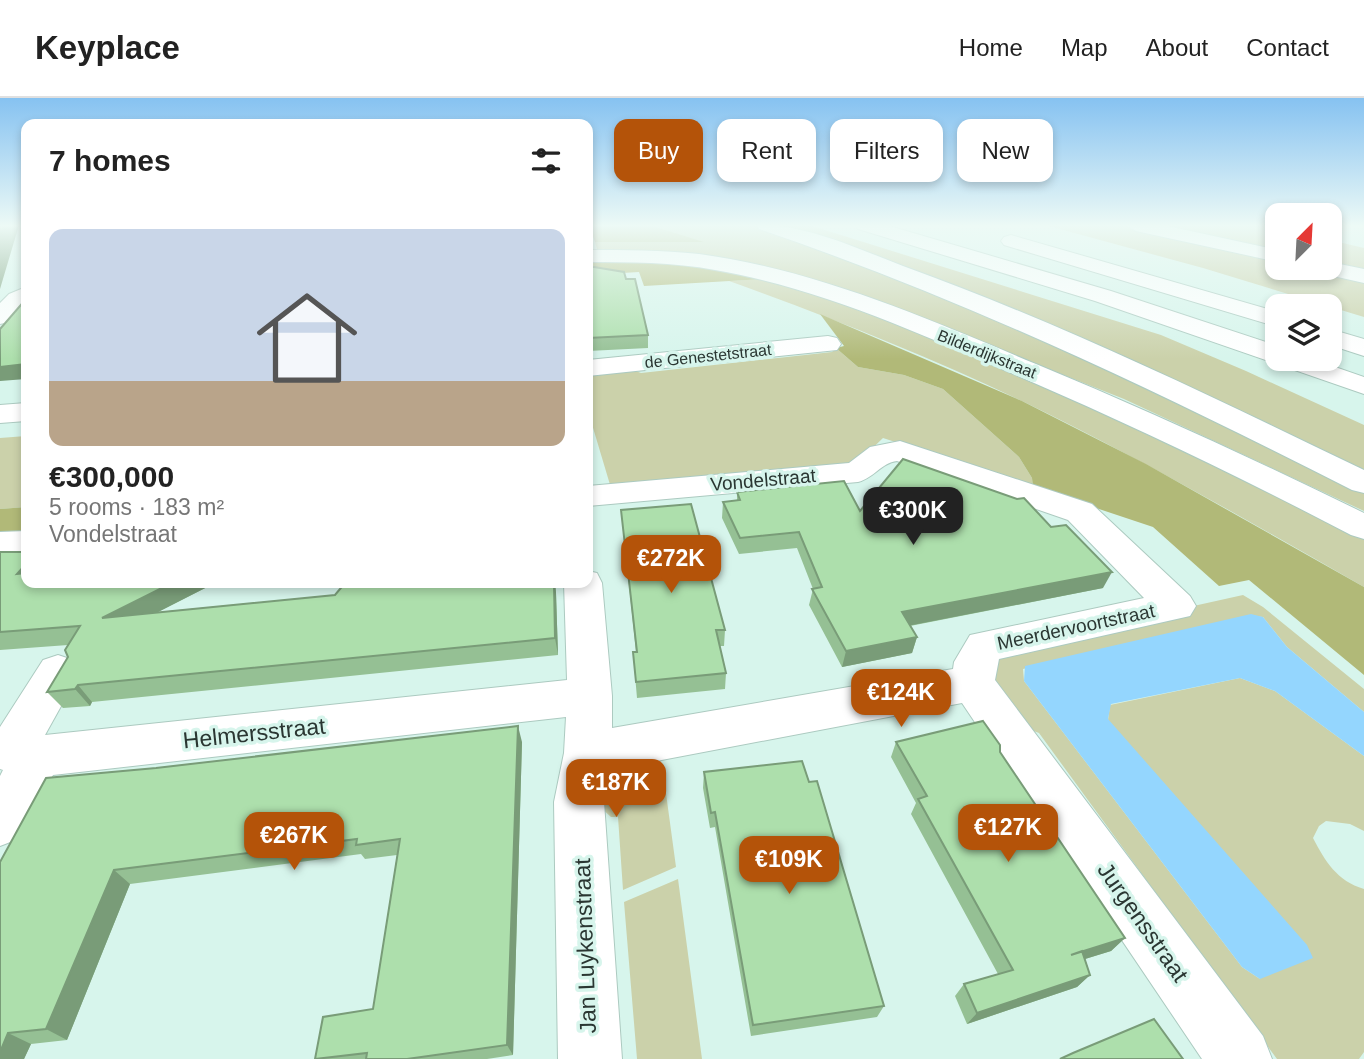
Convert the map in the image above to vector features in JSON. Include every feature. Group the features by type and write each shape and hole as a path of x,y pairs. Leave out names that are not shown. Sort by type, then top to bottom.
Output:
{"main road":[{"name":"Bilderdijkstraat","path":"744,270 786,280 888,314 978,349 1111,406 1300,494 1364,527"},
{"path":"895,270 1034,327 1364,483"},
{"path":"1015,270 1103,296 1265,351"},
{"path":"1059,270 1265,333"},
{"path":"1122,270 1265,316"},
{"path":"1152,270 1265,299"},
{"path":"1342,271 1364,276"},
{"path":"0,317 18,299 20,284"},
{"path":"1342,321 1364,328"},
{"path":"1342,341 1364,348"},
{"name":"de Genestetstraat","path":"593,368 828,344"},
{"path":"1342,358 1364,365"},
{"path":"1321,371 1364,386"},
{"path":"0,414 21,412"},
{"name":"Vondelstraat","path":"593,496 858,472 873,457 884,451 900,452 1080,512 1176,606"},
{"path":"0,544 21,543"},
{"name":"Jan Luykenstraat","path":"583,588 590,696 588,753 579,803 590,1059"},
{"name":"Meerdervoortstraat","path":"973,683 975,662 985,646 1176,606"},
{"name":"Helmersstraat","path":"58,672 10,752 38,756 590,696"},
{"path":"588,753 973,683"},
{"name":"Jurgensstraat","path":"973,683 1240,1059"},
{"path":"0,822 38,756"}],"green space":[{"path":"593,270 712,270 764,279 644,286 639,272 593,275"},
{"path":"745,270 883,270 939,291 1364,489 1364,511 1124,399 899,310"},
{"path":"888,270 953,270 1161,335 1246,371 1364,425 1364,478"},
{"path":"1209,270 1265,270 1265,280 1342,280 1342,274 1364,279 1364,317 1342,310 1342,294 1288,294"},
{"path":"764,279 841,304 993,363 1364,531 1364,587 1153,468 1024,402 878,338 729,281"},
{"path":"820,314 1022,401 1146,464 1364,587 1364,675 1249,580 1219,586 1153,527 1033,487 1032,478 1019,457 943,389 904,375 858,367 836,348 844,346"},
{"path":"836,348 858,367 904,375 943,389 1019,457 1032,478 1033,487 883,438 855,465 611,488 593,428 593,373 630,369 641,373 832,352"},
{"path":"21,436 21,507 0,509 0,438"},
{"path":"21,507 21,532 0,533 0,509"},
{"path":"1243,595 1263,607 1364,689 1364,712 1287,647 1263,617 1251,616 1023,669 1024,681 1242,967 1260,979 1108,720 1110,705 1240,678 1275,691 1364,756 1364,831 1350,824 1326,821 1319,826 1313,838 1327,862 1339,875 1364,889 1364,1052 1359,1059 1277,1059 1039,733 1023,727 992,684 995,660"},
{"path":"662,764 676,867 623,890 618,817 611,817 597,804 598,775"},
{"path":"678,879 702,1059 637,1059 624,902"}],"water":[{"path":"1251,614 1263,617 1287,647 1364,712 1364,756 1275,691 1240,678 1111,704 1108,719 1307,945 1313,958 1260,979 1242,967 1024,681 1025,666"}],"building":[{"path":"593,270 624,272 626,279 635,279 648,335 593,338"},
{"path":"21,305 21,365 0,367 0,329"},
{"path":"903,459 1017,499 1024,498 1051,527 1066,525 1112,572 902,612 917,637 846,651 812,589 822,587 799,532 740,538 723,502 740,500 737,492 844,481 860,511"},
{"path":"691,504 725,630 716,630 726,673 636,682 633,652 637,652 621,510"},
{"path":"0,552 21,552 21,570 17,574 21,574 21,588 162,588 102,618 335,595 341,588 554,588 555,638 78,685 75,689 47,692 68,657 65,650 80,626 0,632"},
{"path":"983,721 1000,745 1000,752 1125,938 1082,951 1090,975 977,1013 964,984 1013,970 918,799 927,796 896,742"},
{"path":"518,726 507,1045 407,1059 366,1059 367,1053 315,1059 323,1017 373,1009 400,839 356,845 357,839 114,870 46,1029 8,1033 0,1052 0,862 46,778 156,768"},
{"path":"802,761 809,782 817,781 884,1006 753,1025 715,812 711,813 704,772"},
{"path":"1154,1019 1183,1059 1060,1059 1073,1053"}]}
